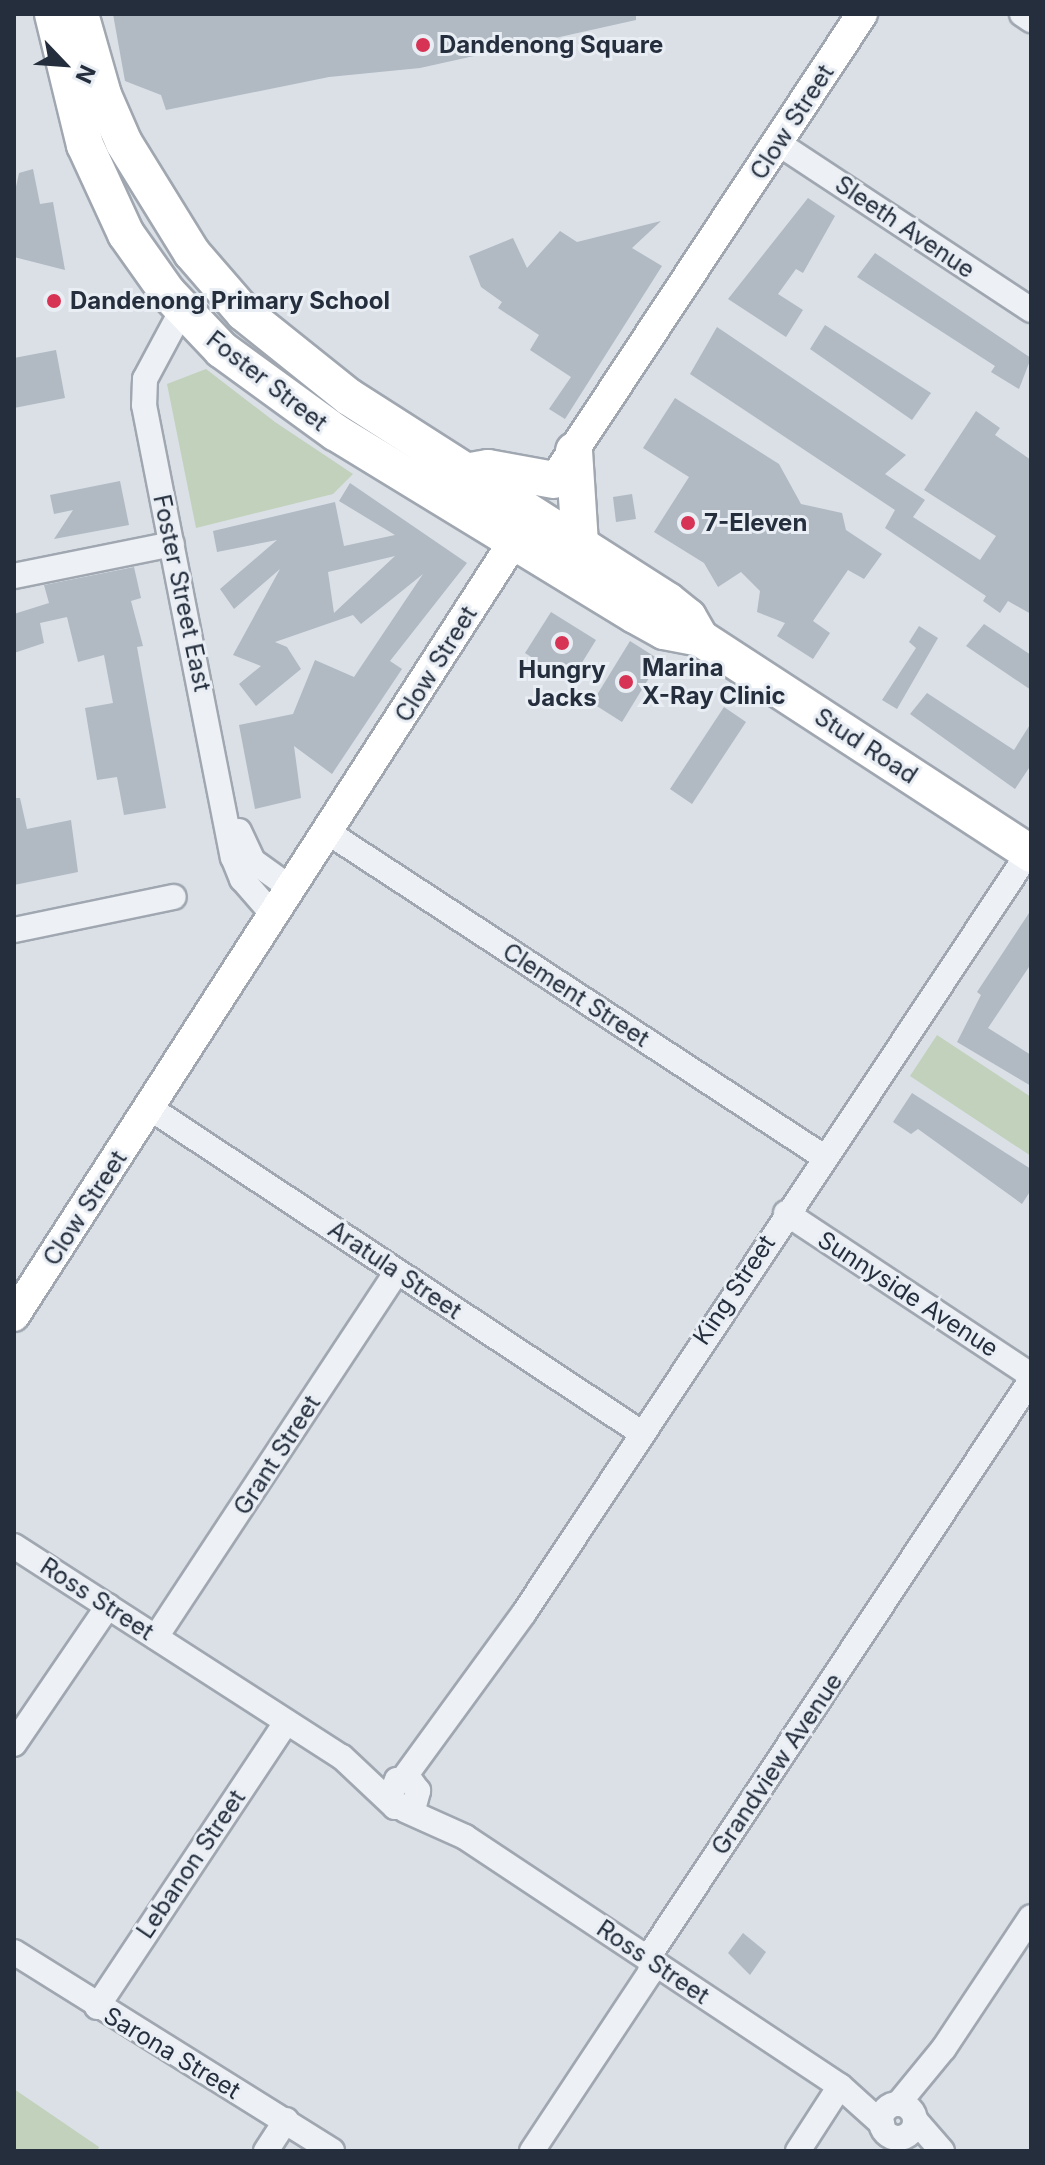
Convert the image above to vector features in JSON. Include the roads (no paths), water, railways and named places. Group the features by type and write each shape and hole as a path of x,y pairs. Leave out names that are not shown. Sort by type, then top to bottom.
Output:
{"highway":[{"name":"Foster Street","path":"53,14 71,99 108,194 126,234 182,310 222,350 306,413 523,527"},
{"name":"Foster Street","path":"80,14 103,95 144,176 192,253 244,313 349,397 465,472 523,527"},
{"path":"108,194 144,176"},
{"path":"574,451 580,545"},
{"path":"465,472 488,468 554,480"},
{"name":"Stud Road","path":"523,527 580,545 668,601 688,617 700,638"},
{"name":"Stud Road","path":"523,527 664,631 700,638 1030,852"}],"main road":[{"name":"Clow Street","path":"14,1316 275,917 523,527 862,14"}],"street":[{"path":"1022,14 1031,20"},
{"name":"Sleeth Avenue","path":"778,143 1031,310"},
{"name":"Foster Street East","path":"182,310 145,379 143,394 224,791 237,870 275,917"},
{"path":"14,576 172,544"},
{"name":"Foster Street East","path":"224,791 251,859 292,889"},
{"name":"Clement Street","path":"329,833 824,1157"},
{"name":"King Street","path":"406,1792 640,1432 1030,852"},
{"path":"14,930 174,897"},
{"name":"Aratula Street","path":"150,1108 640,1432"},
{"name":"Sunnyside Avenue","path":"786,1213 1031,1377"},
{"name":"Grant Street","path":"156,1637 397,1272"},
{"name":"Grandview Avenue","path":"532,2151 652,1962 653,1950 1031,1377"},
{"name":"Ross Street","path":"14,1546 286,1722 406,1792 465,1837 840,2086 900,2117 930,2151"},
{"path":"14,1744 108,1606"},
{"name":"Lebanon Street","path":"97,2007 286,1722"},
{"path":"942,2151 900,2117 1031,1917"},
{"name":"Sarona Street","path":"14,1952 97,2007 332,2151"},
{"path":"798,2151 840,2086"},
{"path":"266,2151 286,2120"}],"place":[{"name":"Dandenong Square","path":"423,45"},
{"name":"Dandenong Primary School","path":"54,301"},
{"name":"7-Eleven","path":"688,523"},
{"name":"Hungry Jacks","path":"562,643"},
{"name":"Marina X-Ray Clinic","path":"626,682"}]}
